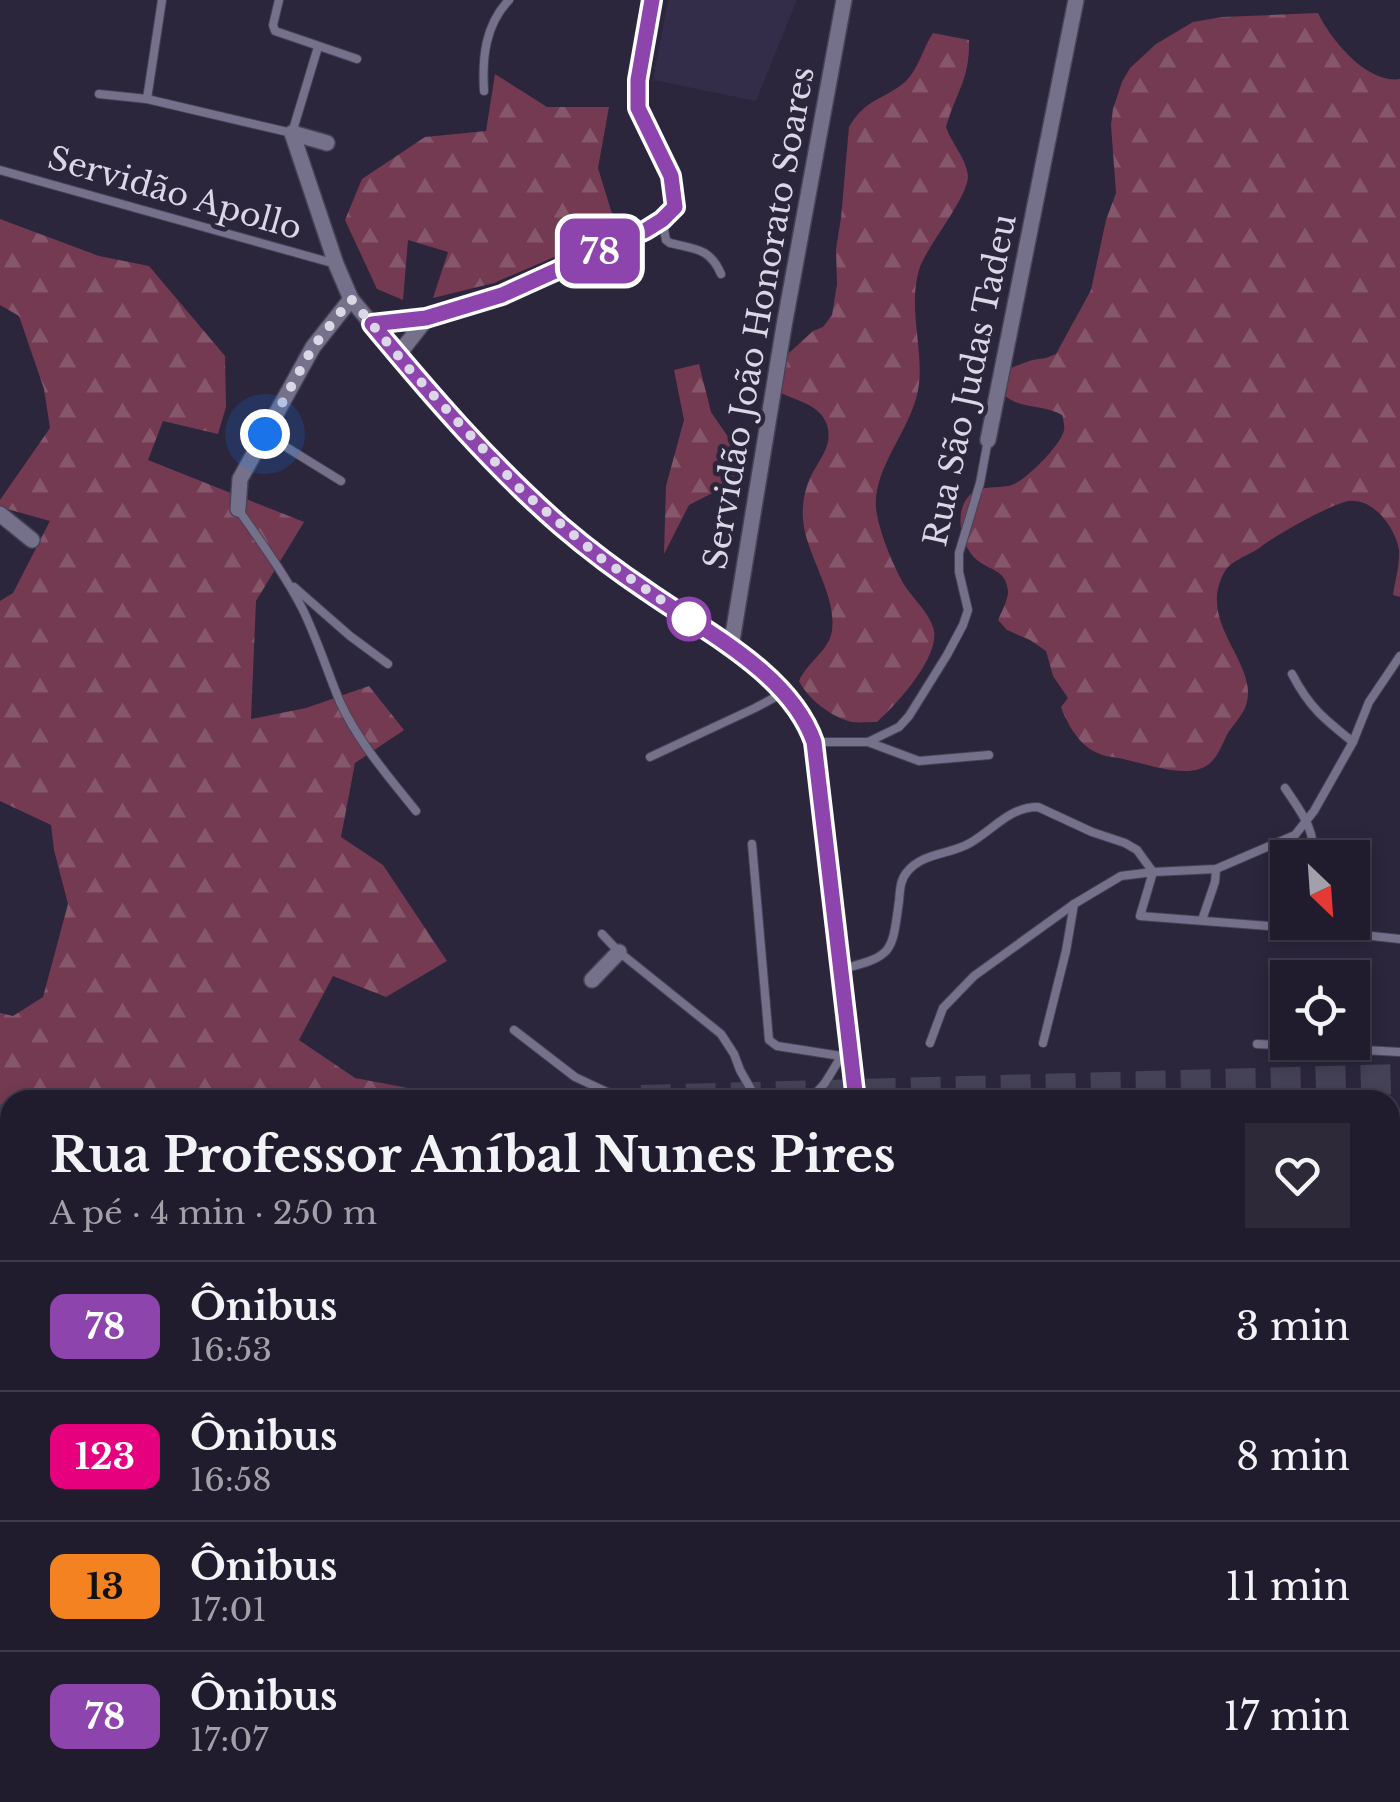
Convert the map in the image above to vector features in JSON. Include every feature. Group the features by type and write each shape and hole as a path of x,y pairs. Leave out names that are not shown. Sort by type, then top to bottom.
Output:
{"street":[{"path":"372,324 426,318 526,285 646,230 675,207 671,176 638,108 638,80 652,0"},
{"name":"Servidão João Honorato Soares","path":"730,647 844,0"},
{"name":"Rua São Judas Tadeu","path":"988,440 1076,0"},
{"path":"292,134 326,142"},
{"path":"292,134 351,299 398,355 522,491 645,590 730,647 802,714 814,742 842,969 844,1049 854,1090"},
{"path":"238,509 240,479 313,347 351,299"},
{"path":"398,355 426,318"},
{"path":"0,514 32,540"},
{"path":"592,980 619,952"}],"lane":[{"path":"148,98 162,0"},
{"path":"279,0 274,31 357,59"},
{"path":"484,91 484,52 494,21 509,0"},
{"path":"98,94 148,98 292,134 318,46"},
{"name":"Servidão Apollo","path":"0,170 336,264"},
{"path":"662,220 670,244 705,252 716,262 720,274"},
{"path":"265,434 341,482"},
{"name":"Rua São Judas Tadeu","path":"868,742 899,728 910,716 964,625 968,610 959,553 988,440"},
{"path":"238,509 304,612 356,734 416,811"},
{"path":"287,581 388,664"},
{"path":"930,1042 943,1008 974,976 1074,904 1121,876 1216,869 1296,836 1308,822 1370,702 1400,656"},
{"path":"1292,674 1316,712 1352,742"},
{"path":"650,757 783,693"},
{"path":"814,742 868,742 919,761 989,755"},
{"path":"1285,788 1308,822 1313,840"},
{"path":"842,969 874,961 889,949 894,940 900,886 904,874 914,865 966,846 996,823 1028,807 1038,807 1092,832 1125,842 1138,850 1153,872"},
{"path":"752,844 770,1040 777,1046 844,1049 819,1090"},
{"path":"1202,920 1216,869"},
{"path":"1153,872 1140,916 1270,924"},
{"path":"1043,1042 1074,904"},
{"path":"602,934 721,1034 751,1090"},
{"path":"1370,935 1400,939"},
{"path":"514,1030 575,1077 599,1090"},
{"path":"1257,1044 1400,1052"}],"shaded area":[{"path":"668,0 797,0 756,101 653,80"}],"green space":[{"path":"1318,13 1351,58 1375,75 1400,79 1400,597 1393,595 1399,561 1397,542 1375,510 1367,504 1349,501 1305,520 1225,571 1218,590 1218,609 1248,692 1245,708 1213,760 1204,767 1179,771 1102,755 1086,746 1069,725 1061,707 1068,698 1053,676 1046,651 1007,630 998,620 1007,598 1007,584 1001,574 971,554 961,530 961,512 972,493 1012,485 1025,477 1062,436 1062,415 1016,402 1003,394 1005,370 1056,354 1091,290 1116,193 1113,109 1130,68 1156,44 1193,22"},
{"path":"933,33 969,40 965,76 946,127 968,176 961,196 919,270 915,313 919,384 911,413 879,482 876,511 891,559 930,621 934,638 916,678 885,714 877,722 852,722 821,706 799,681 827,644 832,630 830,603 809,546 803,514 807,485 826,448 829,433 823,417 811,406 772,387 779,362 813,331 823,327 832,315 849,127 868,105 910,77"},
{"path":"495,74 547,107 609,107 598,168 617,230 494,283 433,298 448,252 408,240 403,300 377,289 345,220 362,179 425,137 486,131"},
{"path":"0,219 99,256 149,266 225,356 226,407 218,434 163,421 148,460 304,522 256,601 251,719 306,708 369,686 404,730 355,763 341,837 383,865 447,961 386,997 333,976 299,1040 355,1078 408,1090 0,1090 0,1013 13,1016 43,997 68,904 51,825 0,801 0,601 13,593 50,521 0,507 0,500 50,428 44,389 19,316 0,305"},
{"path":"699,364 711,412 735,447 734,482 689,505 664,554 666,486 684,420 674,370"}],"tunnel":[{"path":"1002,1090 1400,1079"}],"bus line":[{"name":"78","path":"652,0 638,80 638,108 671,176 675,207 646,230 502,295 426,318 372,324 522,491 602,559 769,678 802,714 814,742 855,1090"}],"route":[{"path":"265,434 313,347 351,299 410,370 522,491 602,559 689,619"}]}
